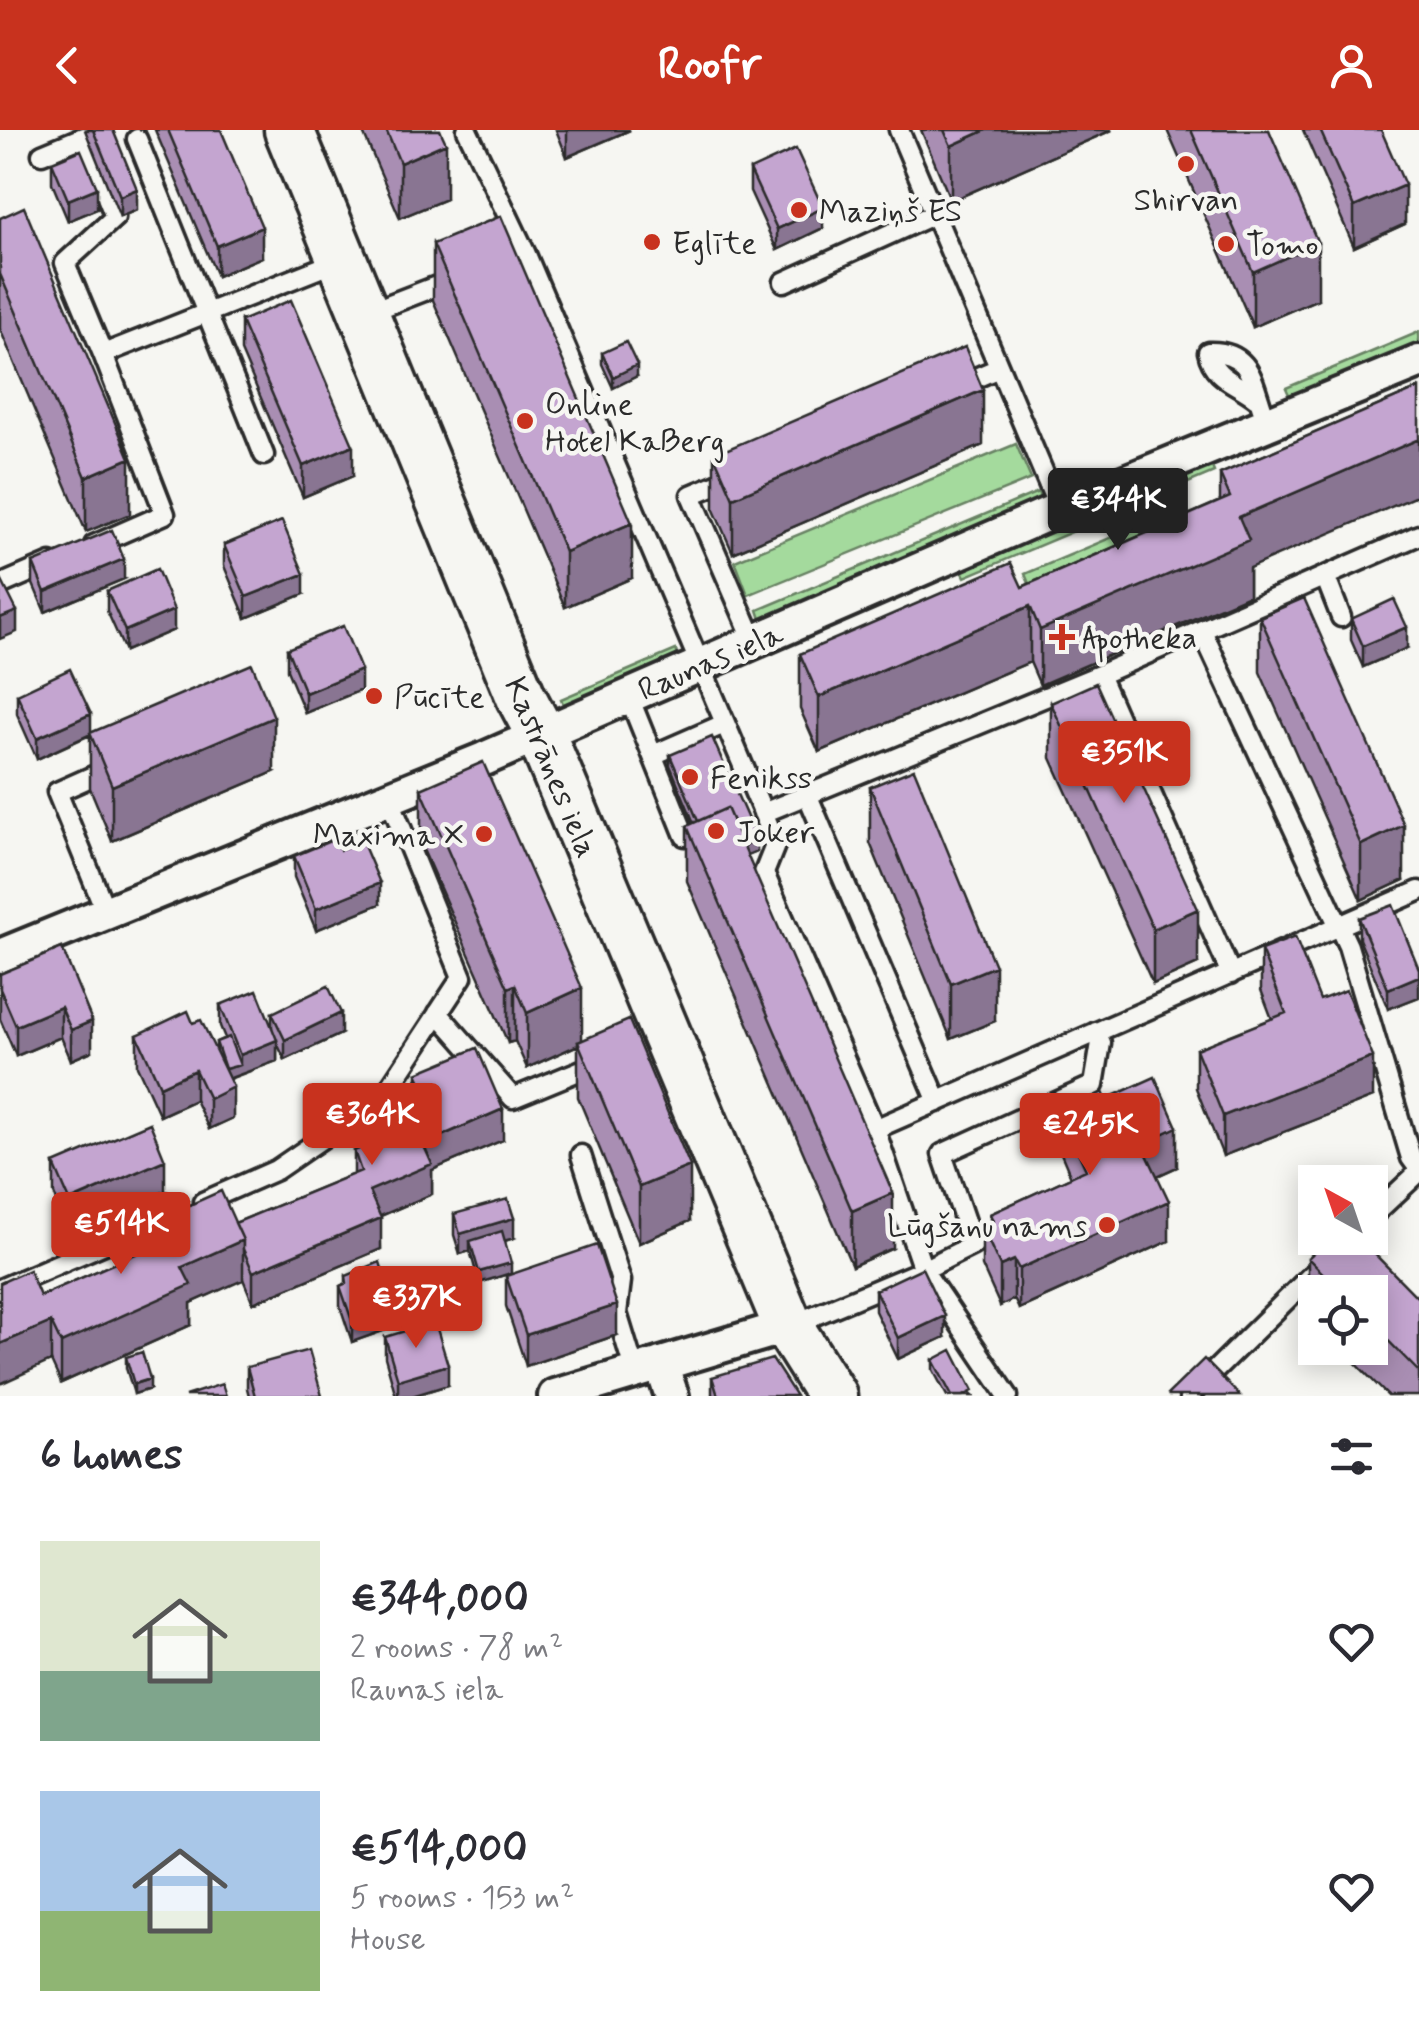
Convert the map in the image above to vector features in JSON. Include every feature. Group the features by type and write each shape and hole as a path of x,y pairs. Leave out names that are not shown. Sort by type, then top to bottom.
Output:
{"street":[{"name":"Kastrānes iela","path":"289,130 521,697 541,735 660,1037 788,1326 832,1396"},
{"name":"Raunas iela","path":"0,956 699,667 1060,509 1262,411 1419,362"},
{"path":"555,1396 788,1326"},
{"path":"648,1368 672,1396"}],"lane":[{"path":"467,130 517,255 776,843 764,873 874,1129 923,1270 1008,1396"},
{"path":"899,130 1060,509"},
{"path":"0,585 165,514 65,264 116,217 83,137 42,154"},
{"path":"137,139 264,455"},
{"path":"784,282 934,214"},
{"path":"102,354 343,259"},
{"path":"366,314 474,272"},
{"path":"1208,352 1225,352 1252,372 1262,411 1238,384 1220,376 1208,352"},
{"path":"944,390 999,368"},
{"path":"745,472 691,495 754,642"},
{"path":"763,814 1099,675 1419,535"},
{"path":"1325,576 1341,617"},
{"path":"1202,631 1348,946 1411,1158 1419,1170 1388,1200"},
{"path":"1099,675 1231,974"},
{"path":"628,697 684,836"},
{"path":"652,755 724,724"},
{"path":"106,912 57,792 129,761"},
{"path":"808,794 938,1102"},
{"path":"0,1289 276,1170 384,1096 462,977 390,798"},
{"path":"874,1129 1419,892"},
{"path":"438,1013 513,1098 610,1058"},
{"path":"788,1326 923,1270 974,1244 942,1154 1094,1086 1101,1043 1096,1032"},
{"path":"581,1156 621,1281 616,1313 648,1368"},
{"path":"1188,1396 1339,1255"}],"green space":[{"path":"1419,332 1419,344 1291,399 1286,388"},
{"path":"1016,444 1031,479 748,595 735,561"},
{"path":"1210,461 1214,472 965,577 960,566"},
{"path":"1038,492 1042,502 761,619 758,610"},
{"path":"1181,508 1196,541 1039,607 1025,574"},
{"path":"676,650 680,660 565,709 561,699"}],"building":[{"path":"93,130 113,130 137,189 120,196"},
{"path":"168,130 221,130 262,227 217,246"},
{"path":"386,130 440,130 446,143 400,163"},
{"path":"944,130 986,130 951,146"},
{"path":"1191,130 1269,130 1318,243 1253,272"},
{"path":"1320,130 1381,130 1405,185 1354,207"},
{"path":"796,149 823,208 777,229 750,170"},
{"path":"81,150 97,188 68,200 52,162"},
{"path":"24,207 130,458 86,477 0,274 0,218"},
{"path":"501,216 632,523 565,552 433,244"},
{"path":"291,300 353,445 303,466 241,321"},
{"path":"626,342 637,365 613,377 602,353"},
{"path":"965,347 983,390 733,498 714,455"},
{"path":"1419,388 1419,439 1239,517 1249,540 1040,630 1030,606 819,697 800,654 1011,563 1022,587 1230,497 1220,474"},
{"path":"282,521 304,574 246,597 224,545"},
{"path":"112,530 124,559 45,592 33,563"},
{"path":"157,569 174,610 125,631 107,591"},
{"path":"0,577 17,611 0,618"},
{"path":"1304,598 1404,825 1361,845 1260,617"},
{"path":"1394,599 1407,627 1363,646 1351,619"},
{"path":"343,626 361,670 305,693 287,649"},
{"path":"252,664 274,717 112,786 90,733"},
{"path":"70,669 91,714 37,738 17,694"},
{"path":"1096,683 1198,909 1153,929 1051,703"},
{"path":"712,737 757,840 744,846 727,808 698,821 670,755"},
{"path":"483,762 582,988 527,1013 515,985 508,988 421,789"},
{"path":"914,769 995,966 951,984 870,787"},
{"path":"727,808 893,1193 852,1211 687,826"},
{"path":"335,839 340,850 362,841 380,883 316,909 294,856"},
{"path":"1393,905 1419,976 1388,989 1359,918"},
{"path":"1295,937 1320,1000 1346,990 1373,1057 1223,1116 1196,1049 1286,1013 1261,950"},
{"path":"62,948 92,1021 71,1030 61,1007 16,1026 0,989 0,974"},
{"path":"328,986 341,1013 285,1040 272,1013"},
{"path":"257,990 277,1040 240,1055 220,1005"},
{"path":"188,1011 193,1023 201,1020 233,1087 209,1099 195,1070 160,1086 137,1035"},
{"path":"629,1020 690,1166 639,1187 578,1042"},
{"path":"229,1037 240,1065 225,1069 216,1042"},
{"path":"477,1048 503,1109 423,1144 432,1164 369,1191 381,1218 253,1272 235,1223 361,1171 354,1151 436,1116 417,1073"},
{"path":"1155,1077 1177,1127 1142,1144 1169,1201 1019,1269 1014,1260 1000,1266 982,1227 993,1221 990,1214 1086,1170 1060,1112 1103,1092 1106,1099"},
{"path":"150,1123 165,1160 70,1201 54,1164"},
{"path":"221,1191 243,1240 182,1267 191,1285 61,1343 51,1322 0,1344 0,1283 29,1270 40,1296 165,1241 156,1220"},
{"path":"508,1199 514,1218 460,1234 454,1214"},
{"path":"502,1231 511,1263 479,1272 470,1241"},
{"path":"597,1245 617,1305 526,1335 506,1276"},
{"path":"1376,1255 1419,1299 1419,1372 1388,1340 1388,1275 1324,1275 1308,1258"},
{"path":"380,1262 394,1307 352,1321 340,1286 347,1283 346,1276"},
{"path":"922,1268 945,1316 898,1338 875,1290"},
{"path":"435,1322 448,1365 398,1380 385,1337"},
{"path":"309,1350 322,1396 255,1396 247,1367"},
{"path":"952,1350 973,1391 963,1396 952,1396 933,1360"},
{"path":"142,1352 150,1379 134,1384 126,1357"},
{"path":"772,1359 796,1396 718,1396 712,1377"},
{"path":"1204,1359 1240,1396 1169,1396"},
{"path":"222,1384 226,1396 185,1396"}],"place":[{"name":"Shirvan","path":"1186,164"},
{"name":"Maziņš ES","path":"799,210"},
{"name":"Eglīte","path":"652,242"},
{"name":"Tomo","path":"1226,244"},
{"name":"Online Hotel KaBerg","path":"525,421"},
{"name":"Apotheka","path":"1062,637"},
{"name":"Pūcīte","path":"374,696"},
{"name":"Fenikss","path":"690,777"},
{"name":"Joker","path":"716,831"},
{"name":"Maxima X","path":"484,834"},
{"name":"Lūgšanu nams","path":"1107,1225"}]}
